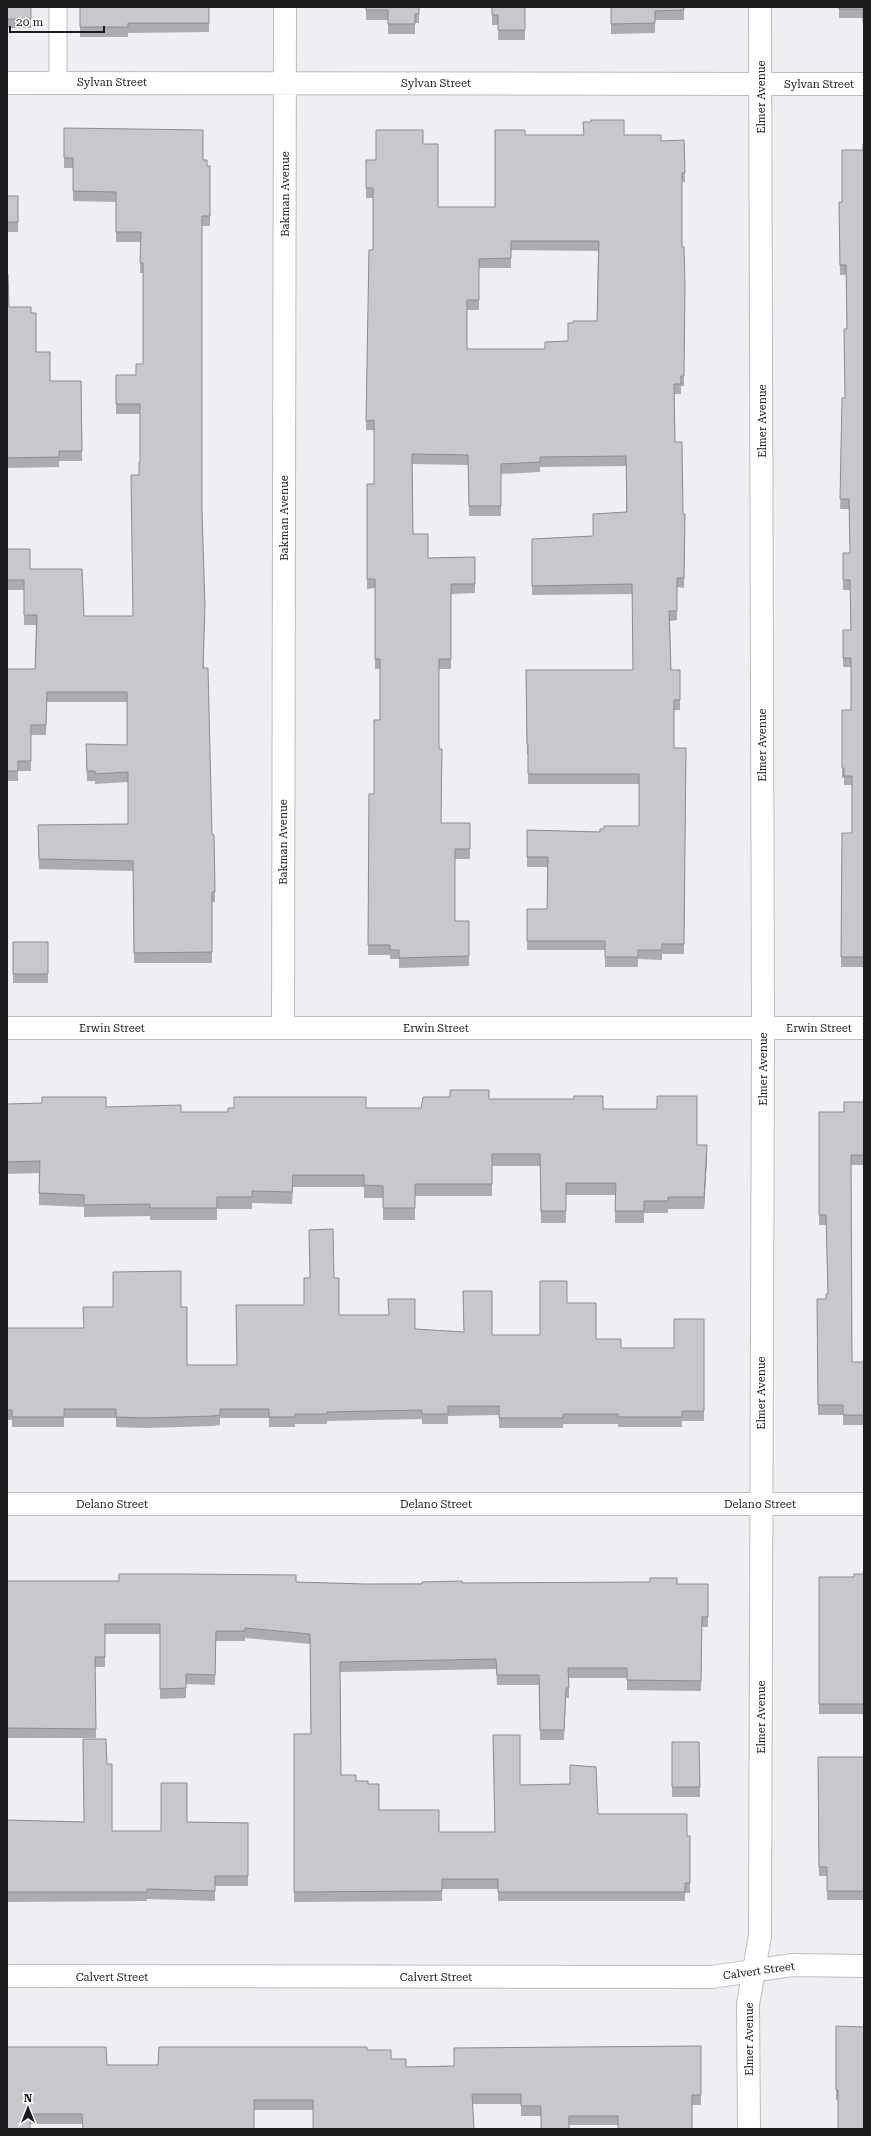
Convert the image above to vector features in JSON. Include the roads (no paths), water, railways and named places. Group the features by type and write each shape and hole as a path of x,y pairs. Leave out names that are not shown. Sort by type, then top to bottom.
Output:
{"street":[{"name":"Bakman Avenue","path":"283,1028 285,7"},
{"name":"Elmer Avenue","path":"749,2129 748,2004 760,1936 763,1028 760,7"},
{"name":"Sylvan Street","path":"7,83 285,82 864,84"},
{"name":"Erwin Street","path":"7,1028 864,1028"},
{"name":"Delano Street","path":"7,1504 864,1504"},
{"name":"Calvert Street","path":"7,1976 704,1977 792,1965 864,1966"}],"lane":[{"path":"58,7 58,83"}]}
